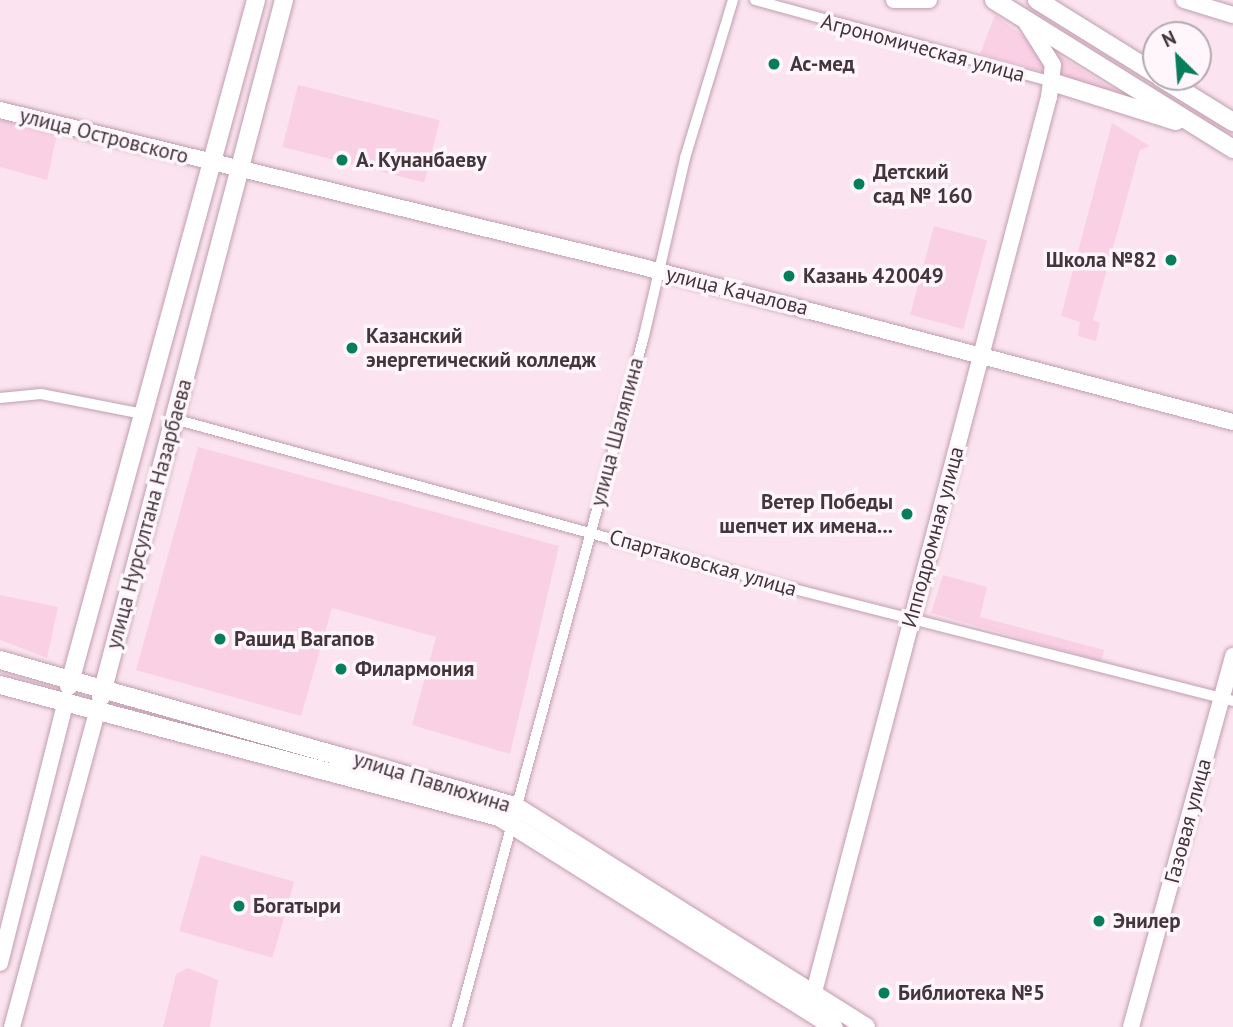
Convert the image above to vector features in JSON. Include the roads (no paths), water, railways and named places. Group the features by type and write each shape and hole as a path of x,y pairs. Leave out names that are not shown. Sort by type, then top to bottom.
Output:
{"main road":[{"name":"улица Нурсултана Назарбаева","path":"66,701 208,162 256,0"},
{"name":"улица Нурсултана Назарбаева","path":"98,708 284,0"},
{"path":"994,0 1233,149"},
{"path":"1037,0 1142,66"},
{"path":"1052,82 1198,127"},
{"path":"1182,91 1233,122"},
{"name":"улица Павлюхина","path":"0,660 71,676 513,814 814,992 866,1027"},
{"name":"улица Павлюхина","path":"0,685 513,814 834,1027"}],"street":[{"name":"улица Шаляпина","path":"457,1027 657,271 733,0"},
{"name":"Агрономическая улица","path":"755,0 1052,82"},
{"path":"894,0 929,0"},
{"path":"1184,0 1233,15"},
{"path":"1023,19 1053,65 1052,82"},
{"name":"Ипподромная улица","path":"814,992 1052,82"},
{"name":"улица Островского","path":"0,110 240,168"},
{"name":"улица Качалова","path":"240,168 657,271 1233,422"},
{"path":"0,398 41,394 143,414"},
{"name":"Спартаковская улица","path":"174,419 912,619 1227,699"},
{"name":"Газовая улица","path":"1131,1027 1227,699 1233,656"},
{"name":"улица Нурсултана Назарбаева","path":"0,963 66,701"},
{"name":"улица Нурсултана Назарбаева","path":"12,1027 98,708"}],"place":[{"name":"Ас-мед","path":"774,64"},
{"name":"А. Кунанбаеву","path":"342,160"},
{"name":"Детский сад № 160","path":"859,184"},
{"name":"Школа №82","path":"1171,260"},
{"name":"Казань 420049","path":"789,276"},
{"name":"Казанский энергетический колледж","path":"352,348"},
{"name":"Ветер Победы шепчет их имена...","path":"907,514"},
{"name":"Рашид Вагапов","path":"220,639"},
{"name":"Филармония","path":"341,669"},
{"name":"Богатыри","path":"239,906"},
{"name":"Энилер","path":"1099,921"},
{"name":"Библиотека №5","path":"884,993"}]}
